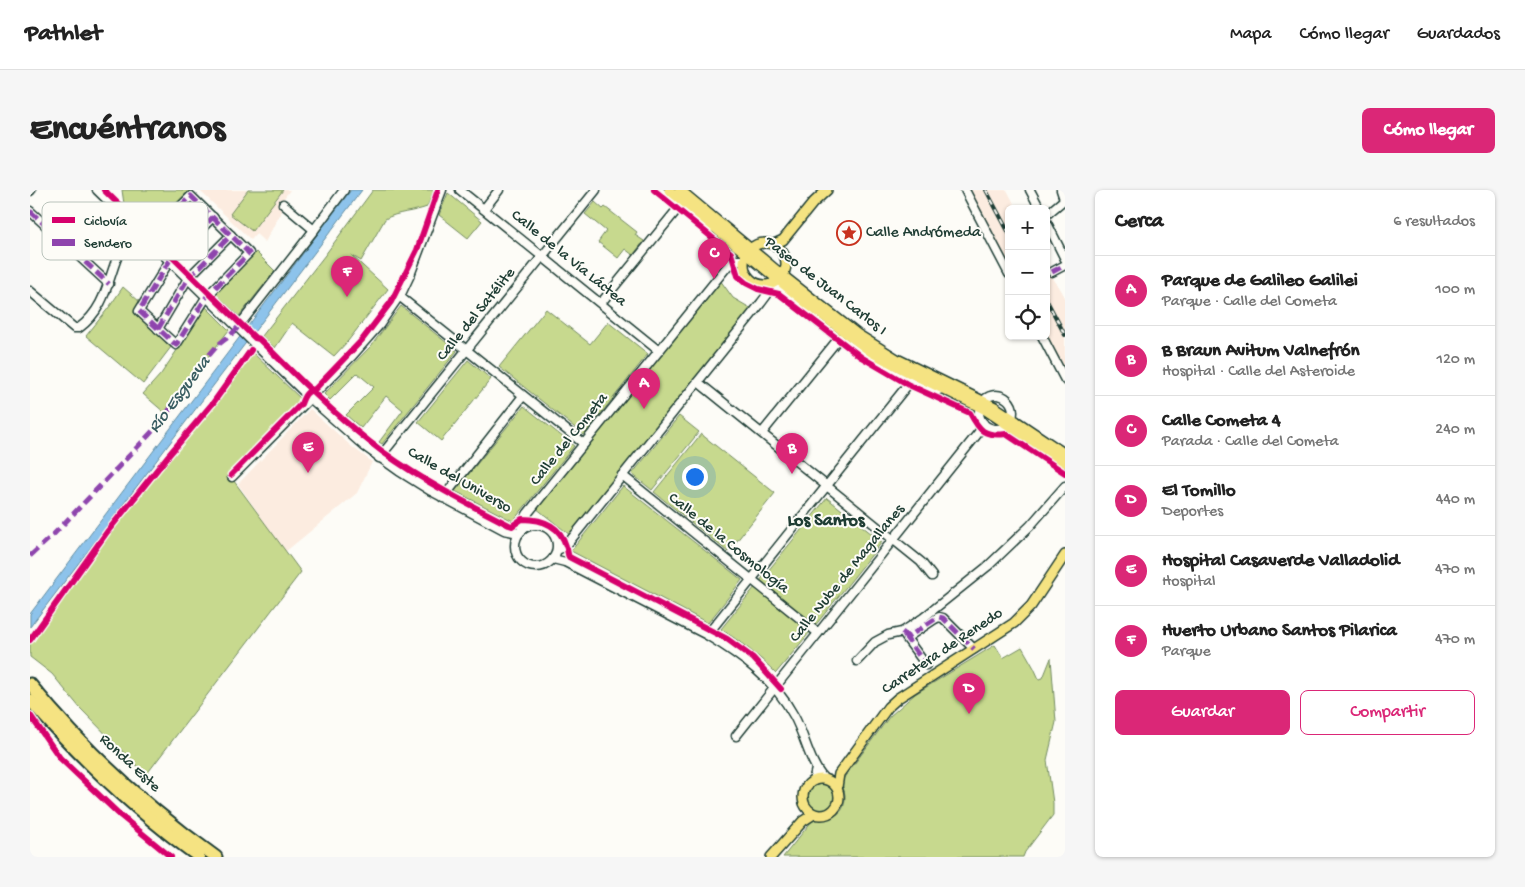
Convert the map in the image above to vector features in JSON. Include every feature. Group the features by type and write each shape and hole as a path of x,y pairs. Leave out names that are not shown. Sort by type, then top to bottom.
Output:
{"highway":[{"name":"Ronda Este","path":"30,684 60,719 113,772 167,820 216,857"},
{"name":"Ronda Este","path":"30,700 102,776 160,827 199,857"}],"main road":[{"name":"Paseo de Juan Carlos I","path":"669,190 747,254"},
{"name":"Paseo de Juan Carlos I","path":"680,190 775,281 871,352 942,388 981,404"},
{"path":"777,247 813,203 828,190"},
{"path":"761,243 777,247 784,255 786,265 775,281 755,283 744,270 747,254 761,243"},
{"name":"Paseo de Juan Carlos I","path":"775,281 842,322 874,345 981,404 1065,454"},
{"name":"Paseo de Juan Carlos I","path":"1010,422 1065,463"},
{"name":"Carretera de Renedo","path":"837,787 839,774 888,707 898,698 1014,623 1024,614 1065,556"},
{"name":"Carretera de Renedo","path":"826,779 839,774"},
{"path":"826,779 837,787 839,800 835,809 823,815 811,811 803,800 804,791 813,781 826,779"},
{"path":"771,857 811,811"}],"street":[{"name":"Calle del Universo","path":"97,190 109,202"},
{"path":"239,328 344,190"},
{"path":"232,477 366,341 380,324 399,296 416,262 442,190"},
{"name":"Calle de la Vía Láctea","path":"460,190 659,350"},
{"path":"484,209 499,190"},
{"name":"Calle del Satélite","path":"380,458 596,190"},
{"path":"658,190 702,225 708,228 715,227"},
{"path":"965,190 1005,266"},
{"path":"1030,190 1038,205"},
{"path":"1050,211 1065,199 1061,190"},
{"path":"185,202 191,196 197,202"},
{"path":"283,204 314,230"},
{"path":"601,303 680,206"},
{"path":"30,211 42,222"},
{"path":"208,213 249,252 213,290"},
{"path":"208,221 212,217"},
{"path":"1050,227 1062,246 1065,259"},
{"path":"208,258 231,235"},
{"name":"Calle del Cometa","path":"520,532 524,519 730,263 747,254"},
{"path":"83,260 109,284"},
{"path":"30,290 74,328 79,328 84,325 96,310 109,284 117,260"},
{"path":"171,260 139,311 176,345 207,296"},
{"name":"Calle del Universo","path":"175,260 187,279 207,296 346,431 380,458 415,482 504,530 515,542"},
{"path":"158,328 187,279 206,260"},
{"path":"1052,272 1065,265"},
{"path":"775,281 761,303 566,545 556,554 543,566 537,568 526,566 516,553 515,542 520,532 526,527 537,524 548,528 555,536 556,554 565,562 706,635 740,657 762,674 774,687 794,716 816,769 826,779"},
{"name":"Paseo de Juan Carlos I","path":"775,281 839,338 871,359 910,382 933,392 942,388"},
{"path":"399,296 584,444"},
{"path":"762,434 839,338"},
{"path":"1044,340 1065,380"},
{"path":"698,382 921,562 932,576"},
{"path":"706,635 910,382"},
{"path":"997,394 1008,399 1014,411 1010,422 1000,429 984,427 979,415 981,404 987,397 997,394"},
{"path":"443,498 523,396"},
{"name":"Calle Nube de Magallanes","path":"736,736 984,427"},
{"name":"Calle de la Cosmología","path":"622,476 818,633"},
{"path":"856,661 875,642 888,635 903,633 988,566 1030,526 1065,486"},
{"name":"Calle del Universo","path":"504,530 520,532"},
{"path":"903,633 908,636 912,635 939,617 950,623 974,649"},
{"path":"903,633 926,665"},
{"path":"813,781 816,769"}],"shaded area":[{"path":"199,190 290,190 278,206 282,211 265,242 256,234 251,240"},
{"path":"968,190 1007,190 1015,205 1005,205 1005,258"},
{"path":"1050,272 1065,299 1065,370 1049,340"},
{"path":"310,409 372,462 357,493 285,552 238,484"}],"green space":[{"path":"122,190 192,191 181,202 124,202"},
{"path":"248,190 283,190 252,231 230,214"},
{"path":"373,190 434,190 427,207 385,219 361,261 351,255 388,289 334,356 292,323 275,348 262,336"},
{"path":"448,193 482,221 468,238 439,215"},
{"path":"595,202 603,209 605,207 637,232 635,235 644,241 633,255 625,249 618,258 598,242 606,231 585,214"},
{"path":"256,252 275,271 239,316 216,294"},
{"path":"720,280 733,298 752,309 570,535 536,508"},
{"path":"123,287 140,302 134,313 171,347 143,384 86,336"},
{"path":"401,306 457,351 382,444 379,442 403,410 386,396 361,428 346,415 374,387 357,373 330,400 324,394 371,346"},
{"path":"206,307 229,330 165,413 143,394 161,374"},
{"path":"546,309 590,344 608,322 648,354 584,435 499,367"},
{"path":"252,352 301,399 228,473 301,572 146,775 80,708 52,674 30,657 30,642 118,522 211,409"},
{"path":"468,360 491,379 441,441 418,422"},
{"path":"524,406 574,446 513,521 455,491"},
{"path":"679,416 699,432 652,490 632,474"},
{"path":"701,434 775,493 728,552 654,492"},
{"path":"623,486 742,580 708,623 571,551"},
{"path":"827,498 882,542 814,627 759,582"},
{"path":"755,587 810,632 776,673 750,650 721,629"},
{"path":"995,645 1003,658 1022,647 1039,679 1043,678 1051,658 1056,722 1047,760 1053,815 1023,857 783,857 812,821 835,816 843,809 845,795 842,785 843,779 890,716 915,694"},
{"path":"821,783 831,787 835,797 831,807 821,811 811,807 807,797 811,787"}],"water":[{"path":"351,190 362,190 30,627 30,614"}],"railway":[{"path":"986,190 1005,226"},
{"path":"1050,307 1065,335"}],"marked path":[{"path":"185,202 191,196 197,202"},
{"path":"30,211 42,222"},
{"path":"208,213 249,253 213,290"},
{"path":"208,222 213,217"},
{"path":"208,259 231,235"},
{"path":"83,260 109,284"},
{"path":"170,260 139,311 176,345 207,296"},
{"path":"189,278 207,260"},
{"path":"1052,272 1065,265"},
{"path":"158,329 187,280"},
{"path":"30,556 53,535 149,435 218,345 238,327"},
{"path":"902,632 908,637 939,617 943,618 974,649"},
{"path":"904,635 926,665"}],"cycle path":[{"path":"104,190 116,202"},
{"path":"231,475 301,404 304,396 315,389 362,340 391,302 417,250 438,190"},
{"path":"654,190 731,253 738,276 746,283 758,289 779,294 861,357 909,385 970,413 976,424 983,431 999,435 1006,434 1065,473"},
{"path":"175,260 255,338 259,339 335,412 398,463 461,500 509,525 512,526 522,519 536,520 549,525 563,539 569,557 727,639 753,658 781,689"},
{"path":"30,640 107,532 213,403 251,350"},
{"path":"30,715 60,758 121,816 171,857"}],"place":[{"name":"Calle Andrómeda","path":"849,233"},
{"name":"Calle Cometa 4","path":"714,279"},
{"name":"Huerto Urbano Santos Pilarica","path":"347,297"},
{"name":"Parque de Galileo Galilei","path":"644,409"},
{"name":"Hospital Casaverde Valladolid","path":"308,473"},
{"name":"B Braun Avitum Valnefrón","path":"792,474"},
{"name":"El Tomillo","path":"969,714"}],"district":[{"name":"Los Santos","path":"826,521"}],"water label":[{"name":"Río Esgueva","path":"180,395"}]}
